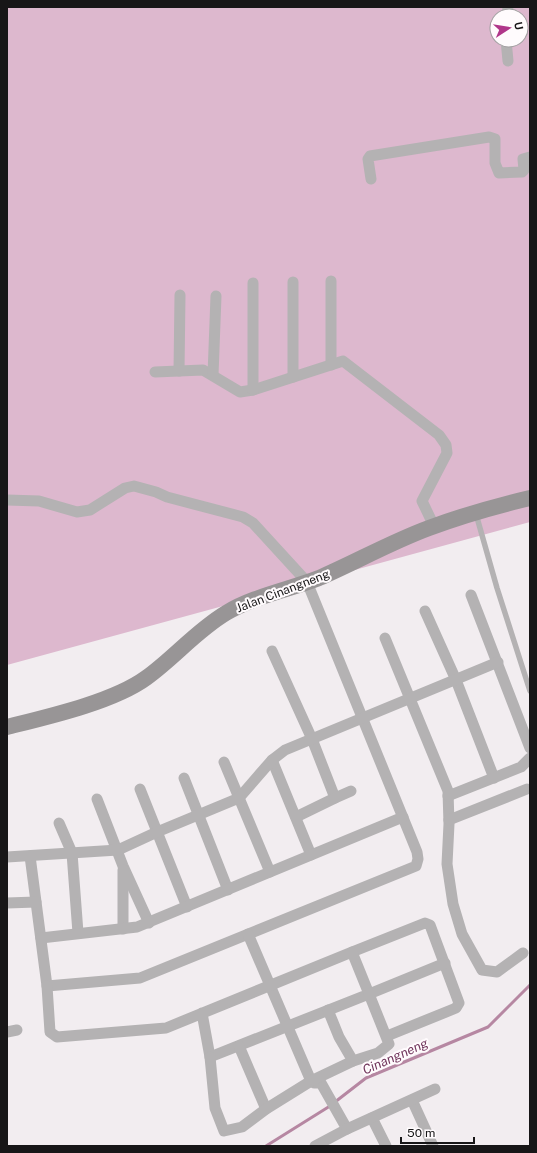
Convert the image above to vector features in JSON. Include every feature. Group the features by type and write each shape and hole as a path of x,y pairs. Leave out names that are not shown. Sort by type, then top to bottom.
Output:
{"street":[{"path":"507,48 508,61"},
{"path":"371,179 368,159 370,156 489,137 495,139 495,163 499,173 522,172 524,170 523,159 530,157"},
{"path":"330,281 331,365"},
{"path":"292,377 293,282"},
{"path":"253,390 254,283"},
{"path":"178,371 180,296"},
{"path":"213,375 216,296"},
{"path":"155,372 203,370 240,392 253,390 343,361 352,366 439,435 446,445 446,454 422,501 434,526"},
{"path":"7,500 39,501 78,512 90,510 125,488 134,486 145,488 167,497 248,519 262,532 307,582 362,719 418,852 416,866 140,978 47,986"},
{"name":"Jalan Cinangneng","path":"7,727 89,704 128,688 145,679 161,667 196,635 225,613 241,605 307,582 434,526 530,498"},
{"path":"471,595 530,748"},
{"path":"425,611 456,680 494,778"},
{"path":"385,638 411,698 448,796 449,820 447,864 453,904 462,934 482,970 497,972 523,953"},
{"path":"272,651 312,739 335,798"},
{"path":"7,857 118,850 239,798 272,760 285,750 498,662"},
{"path":"448,796 521,767 529,761 530,758"},
{"path":"272,760 311,855"},
{"path":"224,762 270,872"},
{"path":"184,778 197,816 228,890"},
{"path":"140,789 187,907"},
{"path":"449,820 527,789"},
{"path":"296,817 352,791"},
{"path":"97,799 123,866 149,923"},
{"path":"41,938 123,929 149,923 403,817"},
{"path":"59,823 72,853 78,933"},
{"path":"30,856 47,986 50,1032 57,1037 166,1028 270,984 425,923 430,925 459,1003 456,1008 387,1036"},
{"path":"123,866 123,929"},
{"path":"7,903 36,902"},
{"path":"248,934 311,1081 314,1083 321,1083 326,1089 347,1129"},
{"path":"202,1013 210,1058 215,1108 224,1131 242,1127 266,1109 311,1081 353,1061 378,1053 389,1044 352,952"},
{"path":"210,1058 445,963"},
{"path":"328,1010 339,1037 353,1061"},
{"path":"239,1046 266,1109"},
{"path":"315,1146 332,1142 347,1129 435,1089"},
{"path":"412,1100 433,1146"},
{"path":"372,1118 386,1146"}],"lane":[{"path":"476,514 497,588 530,691"}],"shaded area":[{"path":"7,7 530,7 530,522 7,665"}],"waterway":[{"name":"Cinangneng","path":"335,1102 366,1078 488,1027 530,985"},
{"name":"Cinangneng","path":"266,1146 330,1106"}]}
